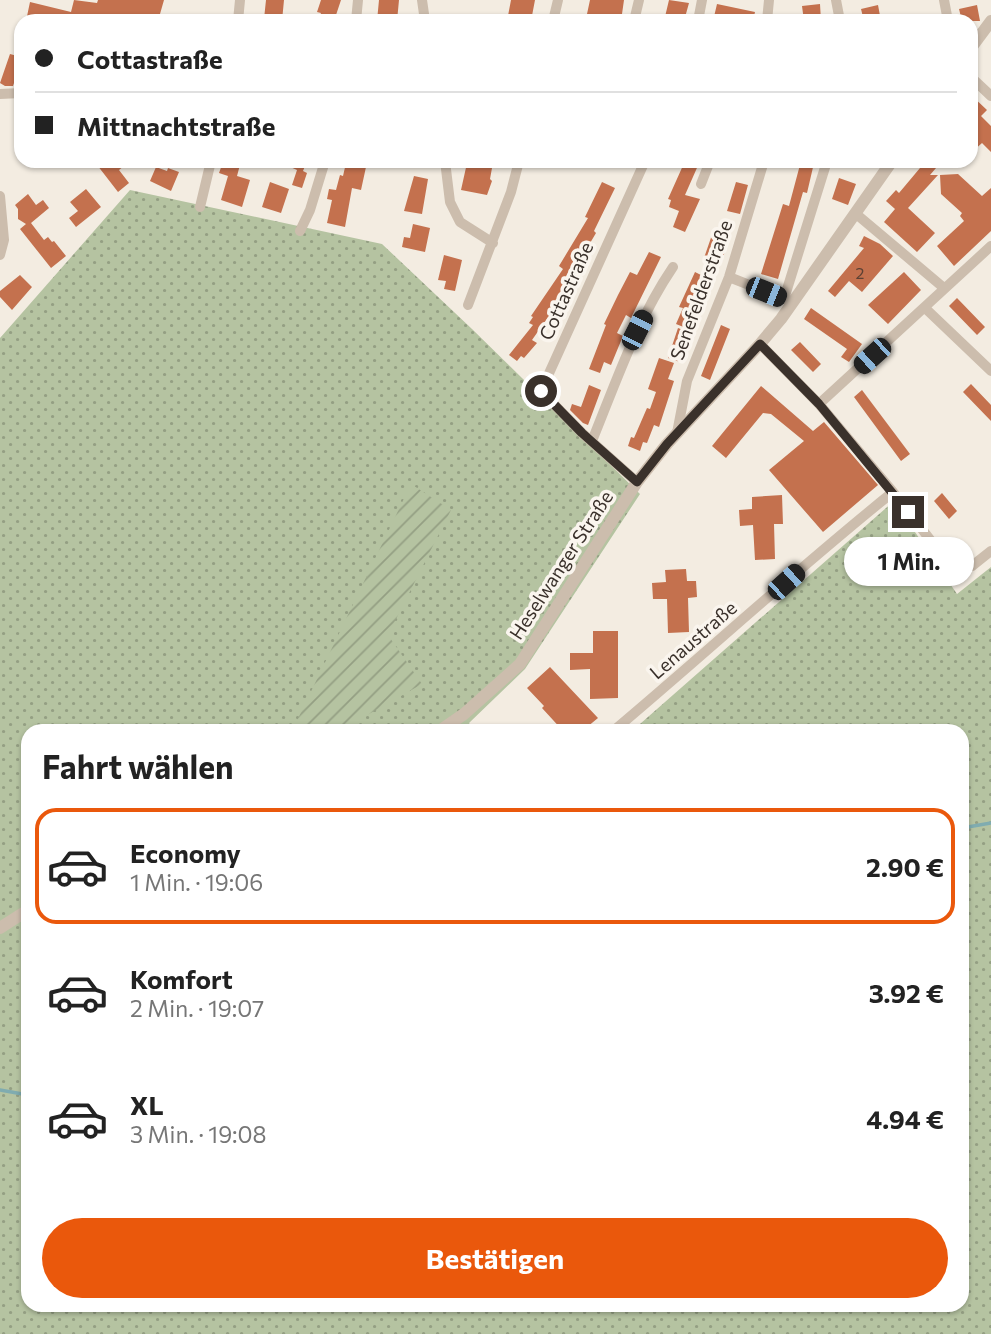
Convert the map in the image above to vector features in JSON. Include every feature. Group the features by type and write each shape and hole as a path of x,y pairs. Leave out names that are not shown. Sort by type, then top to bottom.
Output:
{"street":[{"path":"978,39 991,21"},
{"path":"978,84 991,96"},
{"path":"200,208 209,168"},
{"path":"300,231 310,211 323,168"},
{"path":"446,168 450,202 460,222 493,243"},
{"path":"468,305 493,243 517,168"},
{"name":"Cottastraße","path":"637,482 541,391 642,168"},
{"path":"701,184 707,168"},
{"name":"Senefelderstraße","path":"677,433 687,381 729,277 762,168"},
{"path":"729,277 788,300 825,168"},
{"name":"Heselwanger Straße","path":"450,724 520,664 637,482 677,433 760,344 788,300 887,168"},
{"path":"0,196 4,240 0,255"},
{"path":"855,213 944,288"},
{"path":"819,404 991,246"},
{"path":"592,442 637,330 673,267"},
{"path":"925,308 991,371"},
{"path":"760,344 819,404 953,569 972,566 991,551"},
{"name":"Lenaustraße","path":"622,724 726,636 825,546 893,492"},
{"path":"0,928 21,914"}],"green space":[{"path":"130,190 382,244 640,494 525,669 470,724 21,724 21,1312 969,1312 969,724 640,724 894,501 957,594 991,567 991,1334 0,1334 0,338"},
{"path":"411,484 451,510 388,635 422,684 351,724 295,724"}],"building":[{"path":"74,0 97,3 98,0 164,0 160,14 27,14 30,2 71,12"},
{"path":"266,0 284,0 283,14 265,14"},
{"path":"321,0 341,0 336,14 317,12"},
{"path":"379,0 399,0 398,14 378,14"},
{"path":"511,0 535,0 532,14 508,14"},
{"path":"590,0 624,0 622,14 587,14"},
{"path":"669,0 689,3 686,14 666,14"},
{"path":"717,4 755,12 755,14 715,14"},
{"path":"820,4 821,14 803,14 802,6"},
{"path":"878,5 880,14 862,14 861,9"},
{"path":"977,5 980,21 978,14 960,14 959,9"},
{"path":"10,54 14,55 13,86 0,83"},
{"path":"978,102 987,110 981,116 991,126 991,152 982,143 978,147"},
{"path":"99,168 121,168 119,170 129,183 118,192"},
{"path":"156,168 179,172 171,191 150,181"},
{"path":"221,168 239,168 237,176 250,180 242,207 221,200 228,176 219,173"},
{"path":"293,168 304,168 303,171 307,173 302,188 292,185 297,170"},
{"path":"345,168 366,168 361,190 352,188 345,227 327,223 332,200 327,199 329,189 336,190 340,175 343,176"},
{"path":"466,168 492,168 492,181 487,195 461,190"},
{"path":"682,168 697,168 685,195 700,199 685,232 673,227 679,211 669,207 671,200 668,199"},
{"path":"799,168 813,168 807,193 803,192 778,279 761,274 783,204 789,206"},
{"path":"920,168 936,168 930,175 938,175 908,208 935,233 917,252 884,222 895,209 886,201 896,190 899,193"},
{"path":"958,174 982,196 991,188 991,231 954,266 937,246 964,221 960,216 962,213 941,194 940,175"},
{"path":"414,176 428,179 422,214 404,211"},
{"path":"839,178 856,184 848,205 832,199"},
{"path":"270,182 289,189 281,213 262,207"},
{"path":"602,182 615,188 594,231 596,233 570,277 574,280 532,340 537,343 524,358 521,356 517,361 509,355 533,325 529,323 533,317 531,316 563,269 559,266 588,218 585,217"},
{"path":"736,182 748,185 740,214 727,211"},
{"path":"86,189 101,207 76,227 69,218 78,211 70,202"},
{"path":"28,194 36,205 43,200 49,208 31,223 44,240 48,237 54,241 66,256 51,268 20,229 26,224 18,219 15,205"},
{"path":"413,224 430,228 425,252 402,247 404,237 410,238"},
{"path":"714,229 730,234 721,264 704,258"},
{"path":"864,236 880,244 893,256 862,292 849,281 835,297 828,291 864,248 859,246"},
{"path":"649,252 661,257 631,318 626,315 617,333 623,336 611,365 604,362 600,373 589,369 606,325 604,324 618,295 630,272 637,275"},
{"path":"444,255 462,260 455,291 444,289 446,281 438,280"},
{"path":"695,272 707,278 704,284 710,286 698,315 692,312 686,328 676,324 683,308 679,307"},
{"path":"904,272 921,290 888,324 868,305"},
{"path":"20,275 32,287 12,310 0,297 0,291"},
{"path":"957,298 985,327 977,335 949,306"},
{"path":"811,308 862,344 849,362 841,357 847,349 804,319"},
{"path":"721,325 730,329 710,380 701,376"},
{"path":"678,328 691,333 680,362 668,358"},
{"path":"800,342 821,364 813,372 791,350"},
{"path":"659,358 674,363 668,379 674,381 659,427 654,425 647,443 643,442 640,451 628,446 647,408 650,409 656,392 648,389"},
{"path":"971,384 991,405 991,421 963,392"},
{"path":"589,385 601,390 588,425 570,410 572,404 581,407"},
{"path":"761,386 813,431 824,422 878,485 823,532 769,470 804,441 771,414 763,413 726,458 712,446"},
{"path":"862,390 910,454 901,461 854,397"},
{"path":"942,493 957,511 949,519 934,501"},
{"path":"782,495 783,524 774,524 775,559 755,560 753,525 740,526 739,510 752,509 752,497"},
{"path":"686,569 687,581 696,581 697,597 688,598 689,632 668,633 667,599 653,599 652,583 666,582 665,570"},
{"path":"593,631 618,631 618,698 590,699 590,669 570,670 570,653 593,653"},
{"path":"550,667 598,718 591,724 557,724 527,688"}],"waterway":[{"path":"969,827 991,823"},
{"path":"0,1090 21,1094"}],"route":[{"path":"541,391 582,433 637,482 667,444 760,344 819,404 908,512"}]}
